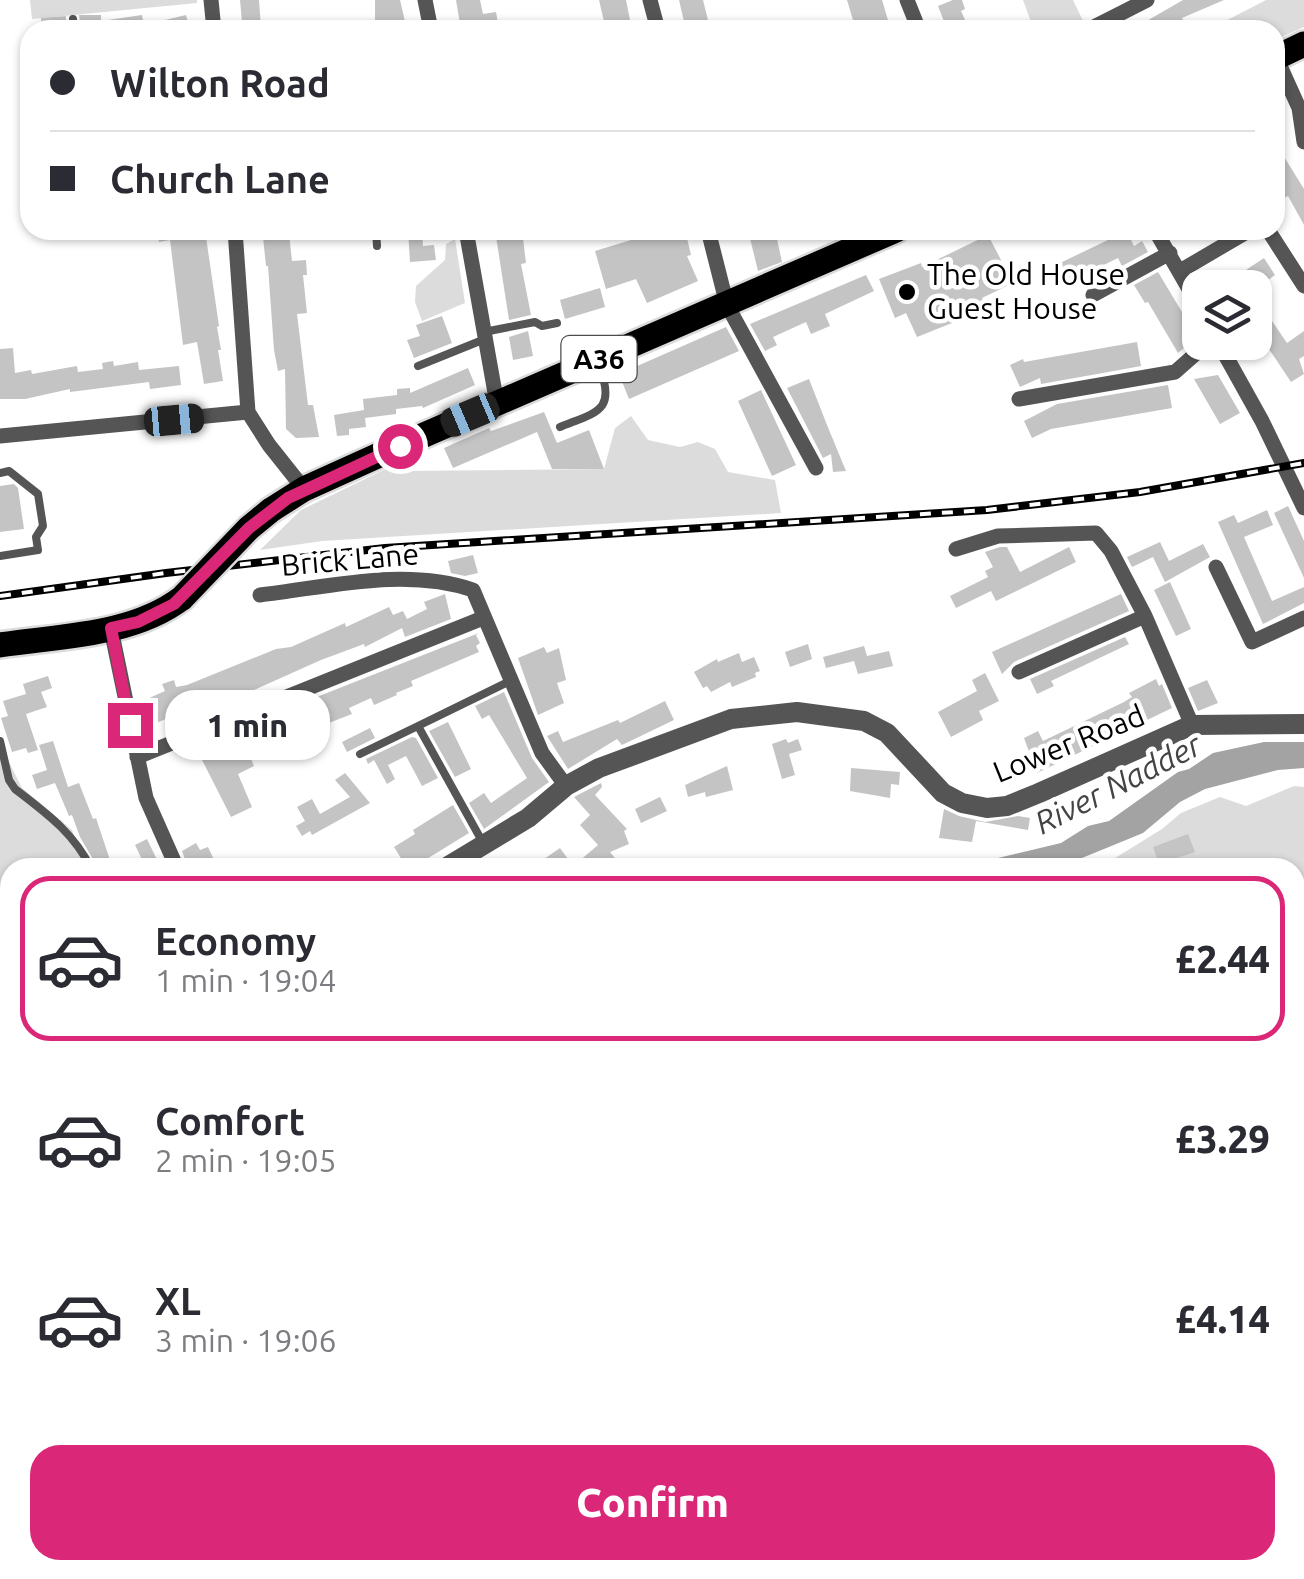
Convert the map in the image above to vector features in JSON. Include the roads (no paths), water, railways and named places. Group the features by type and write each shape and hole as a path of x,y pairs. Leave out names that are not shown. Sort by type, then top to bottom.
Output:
{"highway":[{"name":"A36","path":"0,645 111,628 156,614 182,598 249,528 304,489 873,240"}],"street":[{"path":"1108,20 1148,0"},
{"path":"1285,77 1300,108 1304,142"},
{"path":"236,240 248,412 304,489"},
{"path":"468,240 496,404"},
{"path":"710,240 726,305 816,468"},
{"path":"1162,240 1182,275"},
{"path":"1180,271 1233,240"},
{"path":"1274,240 1304,286"},
{"path":"1093,296 1170,253"},
{"path":"1019,399 1175,372 1189,360"},
{"path":"1228,360 1304,508"},
{"path":"0,436 248,412"},
{"path":"956,549 998,536 1096,533 1111,552 1145,616 1192,725"},
{"path":"1216,568 1252,642 1304,618"},
{"name":"Brick Lane","path":"260,595 404,578 448,582 473,590 482,618"},
{"path":"1019,672 1145,616"},
{"path":"137,757 482,618 513,680 542,753 566,786"},
{"path":"111,628 146,798 173,858"},
{"name":"Lower Road","path":"462,858 528,818 566,786 599,768 731,719 797,712 864,722 887,733 943,794 986,808 1007,806 1192,725 1304,724"}],"lane":[{"path":"377,240 377,246"},
{"path":"418,366 484,335 535,322 542,326 557,323"},
{"path":"560,427 604,405 608,394 596,360"},
{"path":"0,473 9,472 38,494 43,526 36,537 38,550 0,556"},
{"path":"360,754 513,680"},
{"path":"418,726 484,845"},
{"path":"0,741 9,780 15,789 68,831 86,858"}],"railway":[{"path":"0,596 385,548 987,510 1140,492 1304,463"}],"place":[{"name":"The Old House Guest House","path":"907,292"}],"water label":[{"name":"River Nadder","path":"1118,784"}]}
